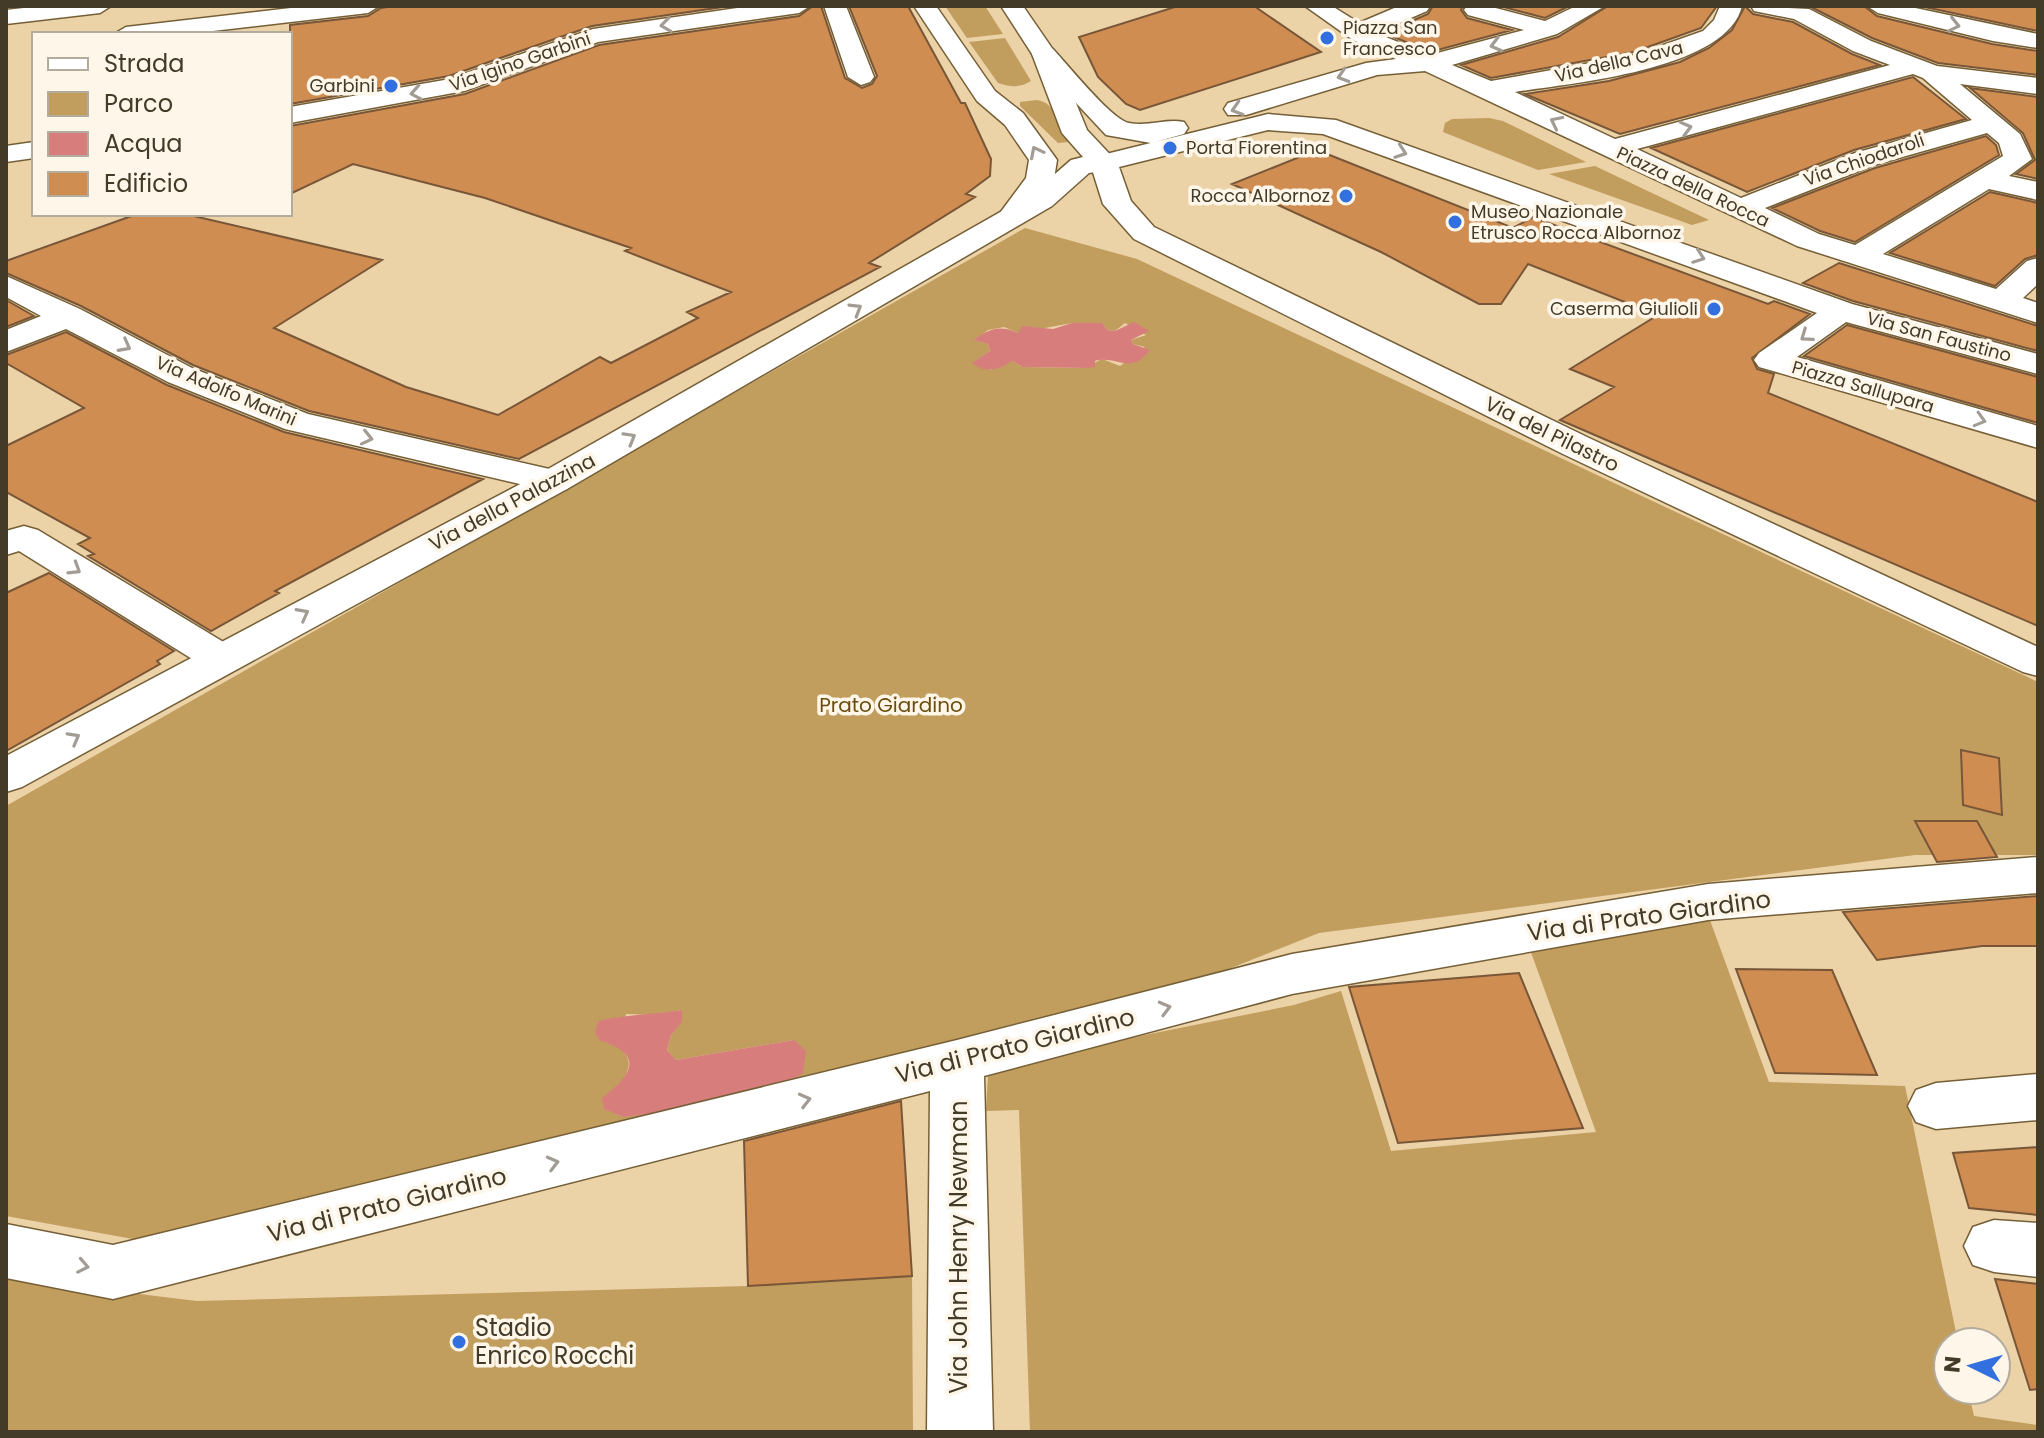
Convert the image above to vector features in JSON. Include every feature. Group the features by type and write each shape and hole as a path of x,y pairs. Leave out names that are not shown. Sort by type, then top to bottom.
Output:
{"street":[{"path":"143,32 368,6"},
{"name":"Via Igino Garbini","path":"292,115 455,86 593,36 799,6"},
{"path":"835,6 861,77"},
{"name":"Via della Palazzina","path":"925,6 986,96 1014,119 1043,160 1040,179 1012,217"},
{"path":"937,6 995,96 1058,92"},
{"path":"1012,6 1044,54 1075,133 1104,163"},
{"path":"1316,6 1358,32 1419,6"},
{"path":"1430,63 1549,29 1594,6"},
{"name":"Via della Cava","path":"1489,89 1677,51 1710,37 1720,27 1731,6"},
{"path":"1762,6 1801,14 1922,70 2011,140 2018,159 1859,256"},
{"path":"1878,6 1993,34 2038,41"},
{"path":"1801,14 1842,8"},
{"path":"1476,10 1549,29"},
{"path":"6,17 93,14 98,29 115,32"},
{"name":"Piazza della Rocca","path":"1358,32 1489,89 1808,240 2038,313"},
{"name":"Piazza della Rocca","path":"1044,54 1115,129 1135,135 1151,135 1375,68 1430,63"},
{"path":"1611,148 1922,70 2038,86"},
{"path":"1312,86 1307,98 1327,126 1841,311"},
{"name":"Via della Palazzina","path":"6,776 220,658 554,481 1042,200 1081,166 1170,148 1268,122 1327,126"},
{"name":"Via Chiodaroli","path":"1739,209 1831,169 1944,133 1994,124"},
{"path":"6,154 32,150"},
{"name":"Via del Pilastro","path":"1104,163 1117,204 1144,233 1576,446 2038,663"},
{"path":"1987,180 2038,191"},
{"path":"1747,275 1805,260 1814,249 1808,240"},
{"path":"2001,302 2038,267"},
{"name":"Via Adolfo Marini","path":"6,285 180,375 297,422 554,481"},
{"name":"Via San Faustino","path":"1841,311 2038,364"},
{"name":"Piazza Sallupara","path":"1841,311 1771,360 2038,437"},
{"path":"6,342 69,316"},
{"path":"6,543 24,538 220,658"},
{"name":"Via di Prato Giardino","path":"6,1251 113,1272 957,1062 1292,974 1708,902 2038,875"},
{"name":"Via John Henry Newman","path":"957,1062 960,1432"},
{"path":"1936,1106 2038,1097"}],"green space":[{"path":"945,6 985,6 1003,34 967,38"},
{"path":"1005,38 1031,81 1015,86 998,83 969,42"},
{"path":"1037,100 1053,110 1068,142 1058,143 1020,106 1020,102"},
{"path":"1489,118 1503,121 1586,162 1538,170 1443,132 1445,123 1452,119"},
{"path":"1595,166 1709,220 1692,225 1549,174"},
{"name":"Prato Giardino","path":"1025,228 1137,259 2038,682 2038,855 1915,855 1319,933 1133,1007 133,1239 6,1216 6,806","holes":["1072,323 1103,323 1107,330 1115,331 1125,323 1146,335 1131,340 1133,344 1145,347 1120,366 1102,359 1085,368 1023,367 1012,361 991,370 973,363 990,351 988,344 975,340 988,330 1004,327 1018,333","681,1010 682,1021 671,1035 667,1050 676,1060 794,1040 622,1083 629,1063 619,1046 626,1014 655,1015"]},
{"path":"1707,912 1769,1082 1905,1086 1955,1326 1932,1326 1932,1406 1972,1406 1974,1416 2038,1425 2038,1432 1030,1432 1019,1110 986,1111 988,1075 1016,1061 1294,1005 1341,991 1391,1151 1596,1132 1528,944"},
{"name":"Stadio Enrico Rocchi","path":"912,1276 913,1432 6,1432 6,1278 197,1301 748,1286"}],"water":[{"path":"1134,322 1149,331 1131,340 1133,344 1150,350 1136,362 1103,360 1095,361 1095,367 1085,368 1023,367 1012,361 987,370 972,363 990,351 988,344 974,340 995,329 1018,333 1022,326 1053,329 1072,323 1103,323 1107,330 1115,331"},
{"path":"682,1010 682,1022 671,1035 667,1050 676,1060 794,1040 806,1051 803,1073 789,1082 647,1114 624,1117 604,1109 602,1098 621,1081 629,1065 623,1052 599,1040 595,1032 599,1021"}],"building":[{"path":"730,6 592,26 449,76 292,104 290,25 368,16 381,8"},
{"path":"813,6 821,6 845,78 862,88 872,84 877,76 849,6 908,6 961,103 965,103 991,159 990,176 966,194 975,197 869,263 880,267 519,459 309,411 193,365 81,306 6,273 6,261 131,216 194,216 382,260 274,328 406,387 498,415 600,357 611,363 698,318 687,312 731,292 625,251 631,248 485,198 353,164 292,193 292,126 465,94 599,45 799,16"},
{"path":"1178,6 1254,6 1321,52 1140,110 1126,104 1098,77 1079,37"},
{"path":"1433,6 1463,6 1461,10 1467,18 1512,30 1430,52 1384,33 1428,14"},
{"path":"1500,6 1569,6 1545,18"},
{"path":"1608,6 1717,6 1701,28 1634,52 1491,78 1461,65 1558,37"},
{"path":"1745,6 1753,14 1793,22 1852,54 1880,65 1620,134 1525,94 1609,81 1680,62 1709,48 1732,30"},
{"path":"1809,6 1864,6 1877,16 1992,44 2038,51 2038,75 1938,63 1872,38"},
{"path":"1920,6 2038,6 2038,31"},
{"path":"1913,77 1966,119 1854,150 1747,192 1651,148"},
{"path":"1970,88 2038,97 2038,179 2016,174 2035,160 2023,133"},
{"path":"1986,136 1996,145 1999,155 1855,242 1820,231 1772,208 1875,168"},
{"path":"1317,150 1513,228 1533,217 1768,304 1774,301 1810,314 1752,358 1757,369 1774,374 1768,393 2038,502 2038,626 1560,420 1614,387 1570,369 1658,315 1528,264 1501,304 1479,304 1381,252 1232,184"},
{"path":"1990,192 2038,203 2038,255 2025,259 1995,286 1890,253"},
{"path":"1839,263 2038,326 2038,351 1853,301 1803,283"},
{"path":"6,300 34,316 6,327"},
{"path":"1847,325 2038,377 2038,423 1804,356"},
{"path":"66,332 167,385 284,432 483,479 275,591 279,593 211,631 88,556 94,554 78,544 90,538 6,492 6,446 84,408 6,363 6,355"},
{"path":"49,573 174,651 157,661 160,664 6,751 6,593"},
{"path":"1961,750 1999,758 2002,815 1963,805"},
{"path":"1915,821 1977,821 1997,857 1937,862"},
{"path":"2038,896 2038,946 1982,946 1877,960 1843,912"},
{"path":"1736,969 1832,970 1877,1075 1775,1073"},
{"path":"1519,973 1583,1128 1398,1143 1349,987"},
{"path":"901,1101 912,1276 748,1286 744,1141"},
{"path":"2038,1147 2038,1215 1969,1208 1953,1153"},
{"path":"1995,1279 2038,1284 2038,1389 2030,1390"}],"place":[{"name":"Piazza San Francesco","path":"1327,38"},
{"name":"Garbini","path":"391,86"},
{"name":"Porta Fiorentina","path":"1170,148"},
{"name":"Rocca Albornoz","path":"1346,196"},
{"name":"Museo Nazionale Etrusco Rocca Albornoz","path":"1455,222"},
{"name":"Caserma Giulioli","path":"1714,309"},
{"name":"Stadio Enrico Rocchi","path":"459,1342"}]}
